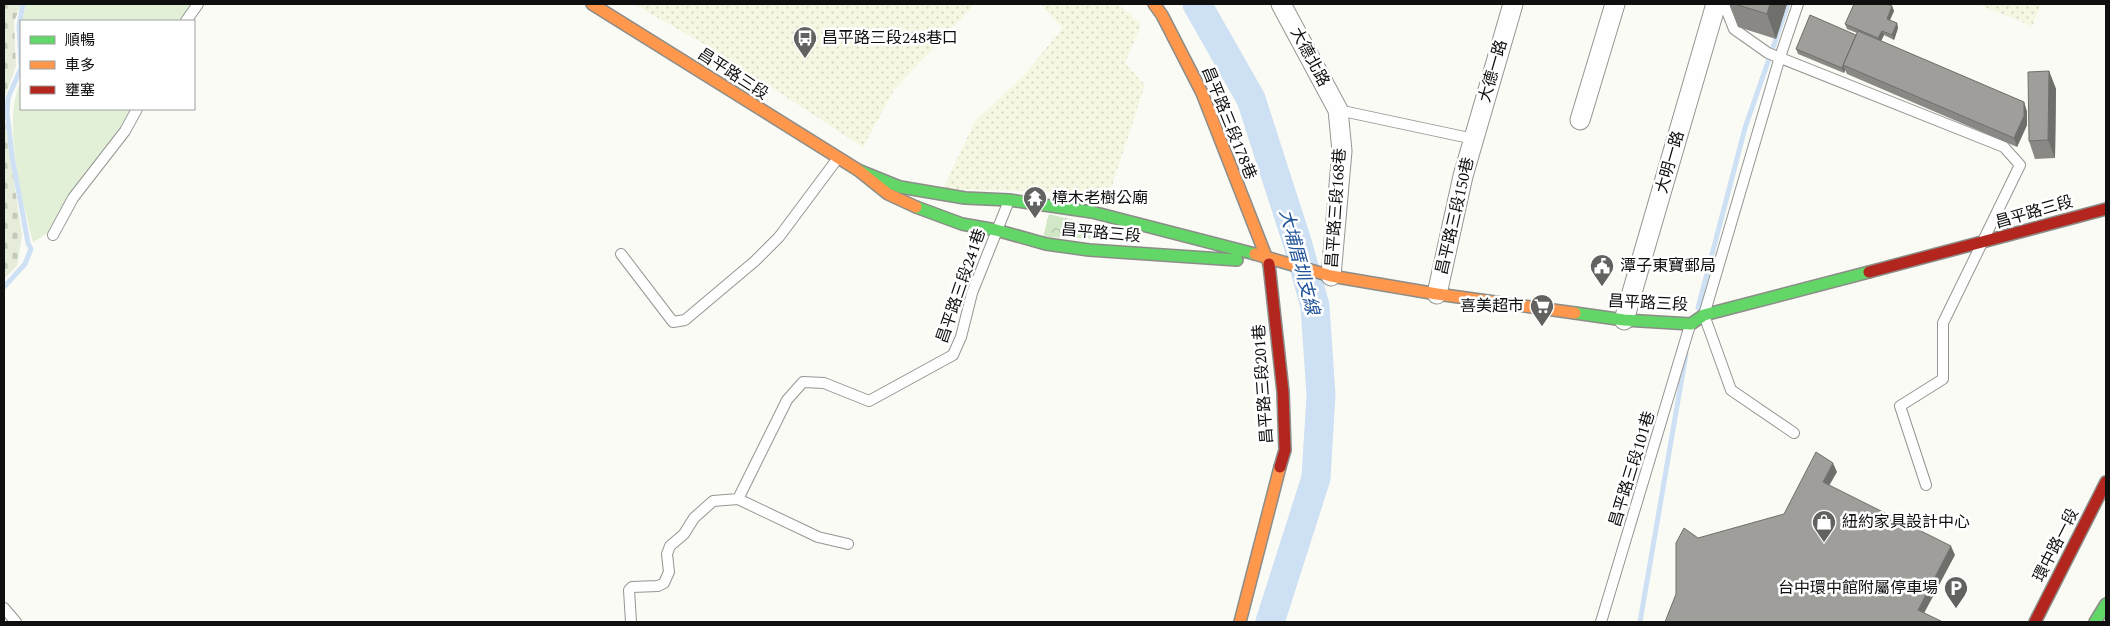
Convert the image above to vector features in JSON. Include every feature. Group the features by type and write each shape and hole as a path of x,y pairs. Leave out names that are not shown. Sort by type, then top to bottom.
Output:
{"main road":[{"name":"昌平路三段","path":"592,4 858,170 888,194 923,210 962,224 996,230 1046,244 1089,250 1243,261 1268,259"},
{"name":"昌平路三段178巷","path":"1154,4 1162,15 1202,93 1268,259"},
{"name":"昌平路三段","path":"858,170 900,187 947,197 1010,200 1092,212 1246,250 1268,259 1331,276 1436,294 1624,320 1691,324 1704,316 2106,209"},
{"name":"昌平路三段201巷","path":"1240,622 1285,450 1283,392 1268,259"},
{"name":"環中路一段","path":"2035,622 2106,482"},
{"path":"2095,622 2106,604"},
{"path":"2099,622 2106,608"}],"street":[{"name":"大德北路","path":"1281,4 1338,110"},
{"name":"大德一路","path":"1474,139 1512,4"},
{"path":"1580,120 1615,4"},
{"name":"大明一路","path":"1624,320 1716,4"},
{"name":"昌平路三段168巷","path":"1331,276 1342,151 1338,110"},
{"name":"昌平路三段150巷","path":"1436,294 1463,176 1474,139"}],"lane":[{"path":"187,20 198,4"},
{"path":"1724,4 1734,29 1768,53 2004,147 2020,165 1943,323 1943,379 1900,406 1926,485"},
{"path":"1794,433 1731,390 1704,316 1780,57 1798,4"},
{"path":"53,235 74,198 125,131 136,110"},
{"path":"1338,110 1474,139"},
{"path":"622,254 673,322 685,320 755,261 779,237 838,158"},
{"name":"昌平路三段241巷","path":"738,498 787,400 803,382 824,383 869,401 953,356 961,337 972,293 996,230 1010,200"},
{"name":"昌平路三段101巷","path":"1600,622 1691,324"},
{"path":"631,622 628,590 632,587 658,586 664,583 669,572 667,554 670,546 684,534 694,518 713,501 738,498 818,537 848,544"},
{"path":"4,608 16,622"}],"green space":[{"path":"4,4 21,4 14,22 16,66 4,99"},
{"path":"26,4 197,4 186,20 22,20"},
{"path":"633,4 975,4 894,90 863,147 706,45"},
{"path":"1040,4 1119,4 1141,25 1125,63 1145,85 1106,204 1050,192 943,189 975,121 1024,75 1063,28"},
{"path":"1977,4 2041,4 2032,26"},
{"path":"20,85 20,110 130,110 126,116 123,130 62,208 48,233 33,242 24,205 13,138 15,98"},
{"path":"4,115 22,235 17,266 4,279"},
{"path":"1049,214 1130,234 1134,240 1043,237"}],"building":[{"path":"1735,4 1770,4 1767,14"},
{"path":"1854,4 1887,4 1892,6 1887,19 1897,23 1892,35 1882,31 1878,38 1845,24"},
{"path":"1810,15 1856,35 1842,68 1796,49"},
{"path":"1858,31 2024,102 2024,116 2014,138 1843,65"},
{"path":"2049,71 2048,140 2029,141 2028,72"},
{"name":"紐約家具設計中心","path":"1816,452 1833,463 1823,482 1951,546 1918,610 1943,622 1665,622 1676,594 1676,543 1684,528 1698,538 1784,514"}],"waterway":[{"path":"20,46 19,25 23,4"},
{"name":"大埔厝圳支線","path":"1197,4 1251,99 1298,245 1315,306 1321,395 1316,478 1270,622"},
{"path":"1698,308 1745,128 1788,4"},
{"path":"4,287 25,264 31,249 28,243 12,156 7,112 8,98 20,70"},
{"path":"1640,622 1686,354"}],"traffic: fast":[{"path":"858,170 900,187 965,198 1009,200 1092,212 1255,254"},
{"path":"916,207 962,224 996,230 1046,244 1089,250 1237,260"},
{"path":"1575,313 1624,320 1691,324 1704,315 1869,272"},
{"path":"2095,622 2106,604"}],"traffic: slow":[{"path":"592,4 858,170 888,194 916,207"},
{"path":"1154,4 1162,15 1202,93 1269,264"},
{"path":"1255,254 1331,276 1437,294 1575,313"},
{"path":"1240,622 1280,467"}],"traffic: jam":[{"path":"1869,272 2106,209"},
{"path":"1269,264 1283,392 1285,450 1280,467"},
{"path":"2035,622 2106,482"}],"place":[{"name":"昌平路三段248巷口","path":"805,59"},
{"name":"樟木老樹公廟","path":"1035,219"},
{"name":"潭子東寶郵局","path":"1602,287"},
{"name":"喜美超市","path":"1542,327"},
{"name":"紐約家具設計中心","path":"1824,543"},
{"name":"台中環中館附屬停車場","path":"1956,609"}]}
